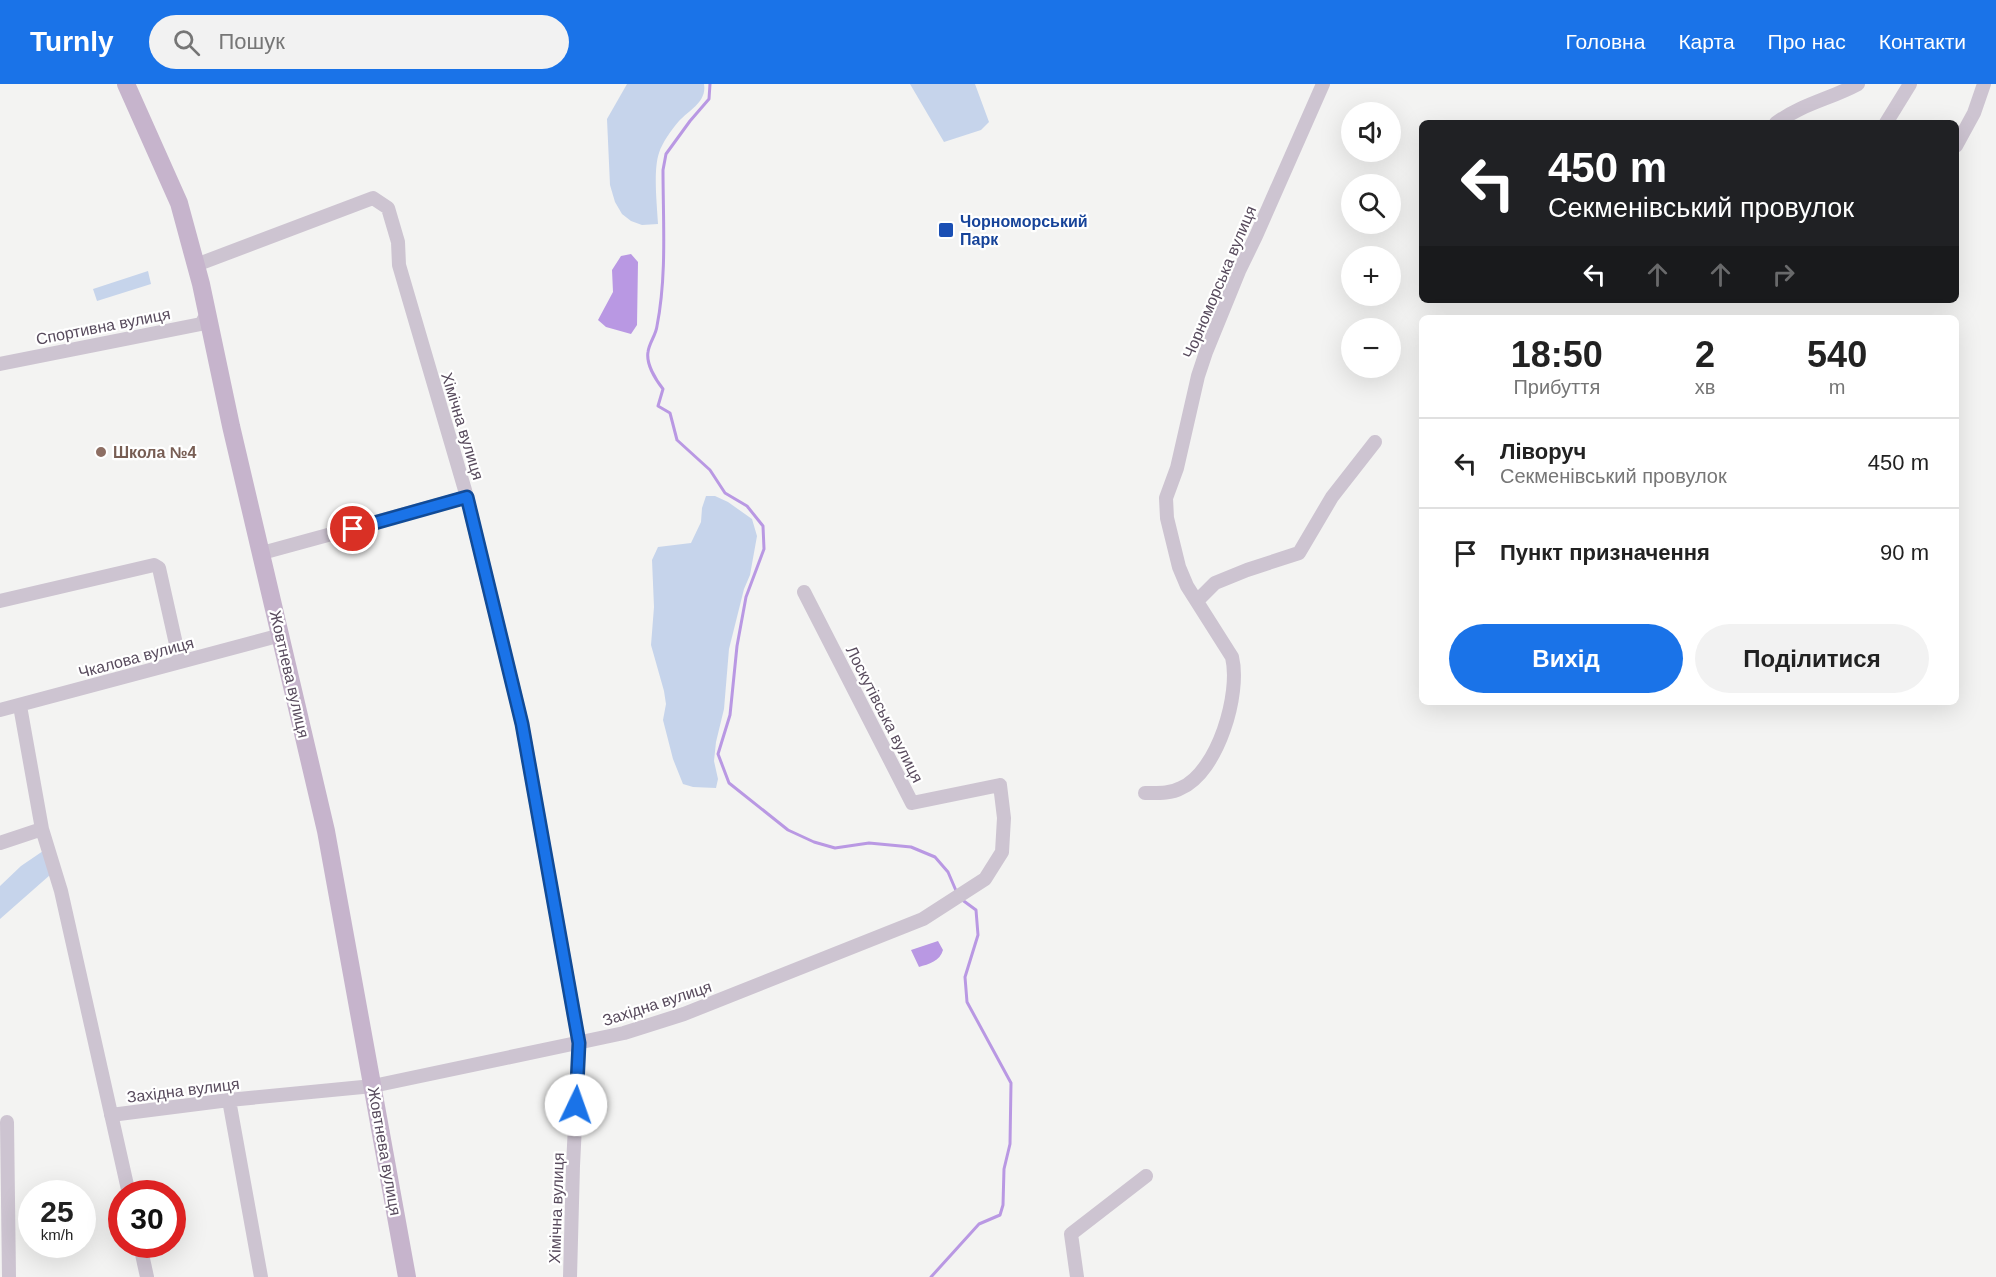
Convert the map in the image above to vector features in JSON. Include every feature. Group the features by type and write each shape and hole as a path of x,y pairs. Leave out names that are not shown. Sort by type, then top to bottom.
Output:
{"main road":[{"name":"Жовтнева вулиця","path":"126,84 179,203 196,266 331,852 407,1277"}],"street":[{"name":"Чорноморська вулиця","path":"1145,793 1162,794 1182,788 1196,779 1216,747 1233,697 1232,657 1187,586 1174,548 1166,511 1168,491 1177,468 1198,376 1206,352 1239,271 1323,84"},
{"path":"1780,120 1793,110 1858,84"},
{"path":"1888,120 1910,84"},
{"path":"1959,140 1974,113 1984,84"},
{"name":"Хімічна вулиця","path":"196,266 373,198 388,208 398,242 399,265 467,497 522,724 579,1043 570,1277"},
{"name":"Спортивна вулиця","path":"0,364 201,324 207,314"},
{"path":"1197,601 1215,583 1299,553 1332,497 1375,442"},
{"path":"262,554 467,497"},
{"path":"0,601 154,565 159,568 180,662"},
{"name":"Лоскутівська вулиця","path":"804,592 912,803 1000,785"},
{"name":"Чкалова вулиця","path":"0,710 281,634"},
{"path":"20,706 42,828 61,891 126,1180"},
{"name":"Західна вулиця","path":"111,1115 229,1100 373,1086 624,1033 684,1014 923,919 985,879 1002,852 1004,818 1000,785"},
{"path":"0,843 42,828"},
{"path":"229,1100 261,1277"},
{"path":"7,1122 9,1277"},
{"path":"1077,1277 1071,1234 1146,1176"},
{"path":"143,1258 147,1277"}],"shaded area":[{"path":"627,84 704,84 700,101 676,124 659,153 656,178 658,224 642,225 622,214 615,202 610,185 607,119"},
{"path":"910,84 975,84 989,122 981,130 944,142"},
{"path":"631,254 638,262 637,325 631,334 606,327 598,320 613,292 612,270 621,256"},
{"path":"148,271 151,284 97,301 93,289"},
{"path":"706,496 715,496 752,519 757,536 750,575 744,589 729,649 724,709 714,761 718,779 716,788 683,784 673,759 663,720 666,704 664,691 651,645 654,607 652,560 658,547 691,543 701,522"},
{"path":"43,851 50,875 0,919 0,886 21,866"},
{"path":"938,941 943,950 939,957 919,967 911,950"}],"waterway":[{"path":"710,84 709,99 666,154 663,170 662,287 656,329 648,357 652,372 663,389 658,406 670,413 677,440 710,470 725,493 747,506 763,526 764,549 746,597 737,646 730,715 718,754 729,783 788,830 814,842 835,848 869,843 911,847 935,857 948,872 957,893"},
{"path":"931,1277 979,1224 1000,1215 1003,1205 1004,1169 1010,1144 1011,1083 967,1002 965,977 978,935 976,910 961,899"}],"place":[{"name":"Чорноморський Парк","path":"946,230"},
{"name":"Школа №4","path":"101,452"}],"route":[{"path":"353,529 467,497 522,724 579,1043 576,1105"}]}
